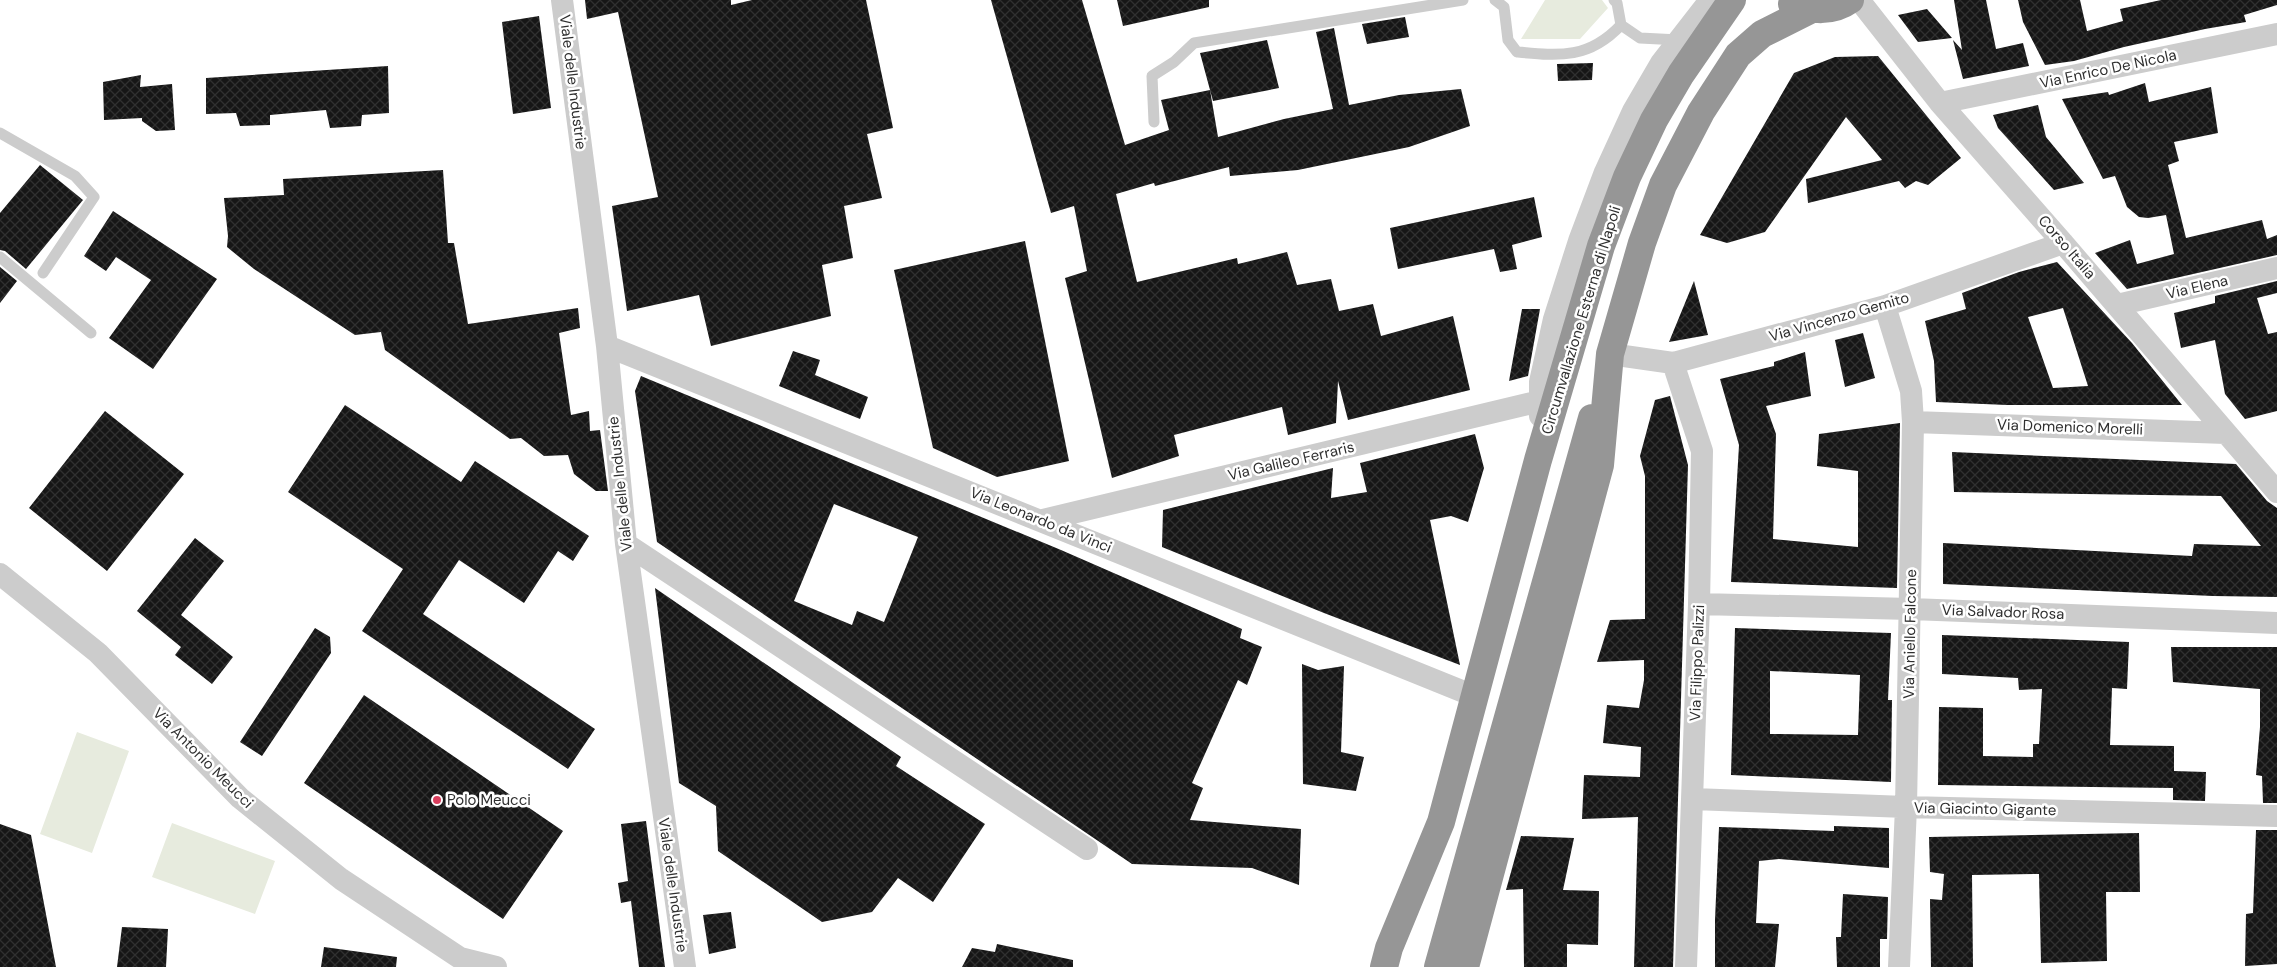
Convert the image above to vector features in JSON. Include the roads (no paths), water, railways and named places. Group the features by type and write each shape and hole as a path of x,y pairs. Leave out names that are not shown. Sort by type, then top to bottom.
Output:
{"highway":[{"name":"Circumvallazione Esterna di Napoli","path":"1441,822 1538,460 1601,246 1627,177 1654,120 1681,74 1732,0"},
{"path":"1438,967 1610,354 1642,243 1663,185 1701,112 1738,55 1799,5 1830,9 1850,0"},
{"path":"1465,967 1600,465 1610,354"},
{"path":"1384,967 1441,822"},
{"path":"1404,967 1441,822"}],"street":[{"name":"Viale delle Industrie","path":"562,0 607,346 626,544 685,967"},
{"path":"1538,460 1540,382 1554,319 1579,241 1602,181 1633,111 1661,63 1710,0"},
{"name":"Corso Italia","path":"1859,0 1940,103 2064,243 2277,492"},
{"name":"Via Enrico De Nicola","path":"1940,103 2277,34"},
{"name":"Via Vincenzo Gemito","path":"1610,354 1673,363 1885,306 2064,243"},
{"name":"Via Elena","path":"2117,305 2277,268"},
{"name":"Via Aniello Falcone","path":"1885,306 1911,391 1913,422 1906,807 1899,967"},
{"name":"Via Leonardo da Vinci","path":"607,346 1043,520 1474,696"},
{"name":"Via Filippo Palizzi","path":"1673,363 1702,451 1693,799 1686,967"},
{"name":"Via Galileo Ferraris","path":"1043,520 1540,401"},
{"name":"Via Domenico Morelli","path":"1913,422 2226,433"},
{"path":"626,544 1087,849"},
{"name":"Via Antonio Meucci","path":"0,574 98,653 240,798 341,879 460,958 496,967"},
{"name":"Via Salvador Rosa","path":"1699,604 1911,608 2277,623"},
{"name":"Via Giacinto Gigante","path":"1693,799 1906,807 2277,816"}],"lane":[{"path":"1154,122 1152,76 1174,62 1194,43 1463,0"},
{"path":"1494,0 1504,7 1508,40 1516,52 1548,54 1586,50 1607,39 1621,25"},
{"path":"1614,0 1617,3 1621,25 1640,38 1679,40"},
{"path":"0,133 75,176 94,197 44,273"},
{"path":"0,257 91,333"}],"place":[{"name":"Polo Meucci","path":"437,800"}]}
